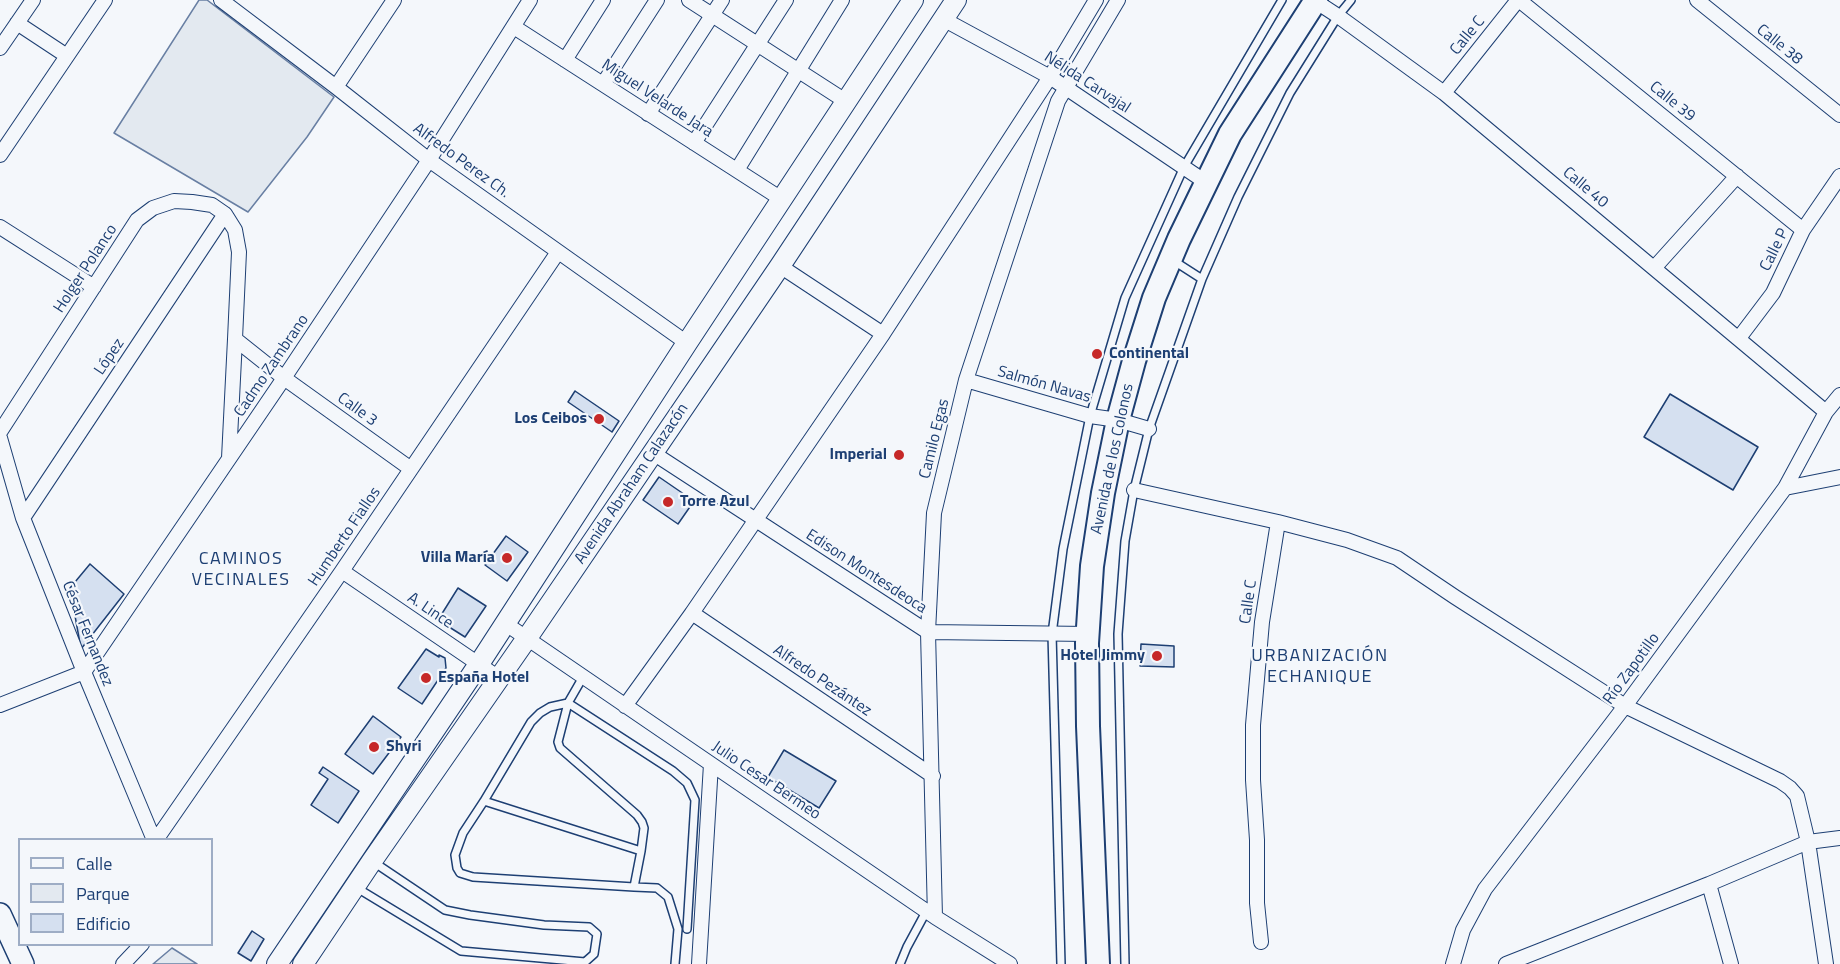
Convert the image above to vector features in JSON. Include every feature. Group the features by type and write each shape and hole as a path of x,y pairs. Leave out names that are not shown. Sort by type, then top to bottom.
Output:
{"highway":[{"name":"Avenida de los Colonos","path":"1098,964 1088,726 1088,634 1092,566 1103,493 1118,420 1154,298 1179,239 1230,134 1315,1"}],"main road":[{"name":"Avenida Abraham Calazacón","path":"277,964 506,624 687,343 913,0"},
{"name":"Avenida Abraham Calazacón","path":"310,960 354,887 527,638 780,266 956,0"},
{"path":"0,914 22,964"}],"street":[{"path":"0,48 33,0"},
{"path":"0,155 105,0"},
{"name":"Alfredo Perez Ch.","path":"221,0 429,160 687,343"},
{"path":"336,87 394,0"},
{"name":"Cadmo Zambrano","path":"84,672 284,378 429,160 531,0"},
{"path":"565,60 603,0"},
{"path":"603,84 657,0"},
{"path":"689,0 847,102"},
{"path":"648,114 722,0"},
{"path":"694,143 786,0"},
{"path":"737,170 842,0"},
{"path":"625,706 692,613 883,334 1050,77 1096,0"},
{"name":"Camilo Egas","path":"931,913 933,776 928,632 934,513 966,381 1058,101 1118,0"},
{"name":"Calle C","path":"1444,93 1519,0"},
{"name":"Calle 39","path":"1519,0 1803,230"},
{"name":"Calle 38","path":"1697,0 1840,115"},
{"name":"Calle 40","path":"1315,1 1444,93 1826,412"},
{"name":"Nélida Carvajal","path":"944,19 1050,77 1207,183"},
{"path":"17,23 67,56"},
{"name":"Miguel Velarde Jara","path":"514,27 783,200"},
{"path":"1655,267 1737,176"},
{"name":"Calle P","path":"1739,338 1773,293 1803,230 1840,176"},
{"name":"Holger Polanco","path":"0,432 137,220 153,208 174,201 212,205 225,214"},
{"path":"225,214 235,230 239,252 229,460"},
{"name":"López","path":"23,518 225,214"},
{"path":"0,227 94,287"},
{"name":"Humberto Fiallos","path":"156,838 342,571 558,252"},
{"path":"780,266 883,334"},
{"name":"Calle 3","path":"235,339 284,378 411,469"},
{"name":"Salmón Navas","path":"966,381 1090,416 1118,420 1149,429"},
{"name":"Río Zapotillo","path":"1453,964 1463,930 1485,889 1626,706 1785,488 1826,412 1840,395"},
{"name":"César Fernandez","path":"0,438 23,518 84,672 154,838"},
{"name":"Edison Montesdeoca","path":"653,453 928,632 1088,634"},
{"path":"1785,488 1840,477"},
{"path":"1134,490 1278,522 1347,540 1397,558 1626,706 1780,781 1797,796 1808,842 1827,964 1840,962"},
{"name":"Calle C","path":"1261,942 1257,903 1253,725 1262,622 1278,522"},
{"name":"A. Lince","path":"342,571 499,678"},
{"name":"Alfredo Pezántez","path":"692,613 933,776"},
{"name":"Julio Cesar Bermeo","path":"506,624 931,913 1010,964"},
{"path":"0,705 84,672"},
{"path":"699,964 693,930 711,764"},
{"path":"1506,964 1709,884 1808,842 1840,838"},
{"path":"1709,884 1731,964"},
{"path":"123,964 141,946"}],"lane":[{"path":"1061,964 1052,634 1062,549 1090,416 1125,298 1184,167 1282,0"},
{"path":"1125,964 1118,634 1125,541 1134,490 1149,429 1202,279 1238,197 1290,93 1338,16 1351,0"},
{"path":"1171,259 1202,279"},
{"path":"583,677 568,703 558,742 560,748 637,816 644,828 634,886"},
{"path":"675,964 678,929 668,897 657,888 473,877 460,873 457,868 455,855 463,833 531,722 540,713 550,707 568,703 673,771 687,783 695,800 693,930 678,929"},
{"path":"484,801 641,851"},
{"path":"354,887 461,951 585,962 594,954 597,933 589,927 544,925 445,910 372,861"},
{"path":"900,964 907,947 931,913"}],"green space":[{"path":"199,0 207,0 334,97 307,137 248,212 114,133"},
{"path":"172,948 197,964 153,964"}],"building":[{"path":"575,391 619,421 612,432 568,402"},
{"path":"1670,394 1758,447 1733,490 1644,437"},
{"path":"659,477 694,501 678,524 643,500"},
{"path":"506,536 528,552 507,581 485,565"},
{"path":"90,564 124,594 81,649 70,588"},
{"path":"458,588 486,606 465,637 438,620"},
{"name":"Hotel Jimmy","path":"1141,644 1174,646 1174,667 1140,666"},
{"path":"426,649 445,658 446,668 422,704 398,688"},
{"path":"373,716 401,737 373,774 345,754"},
{"path":"784,750 836,781 819,808 768,777"},
{"path":"323,767 359,791 338,823 311,805 328,779 319,773"},
{"path":"252,931 264,939 251,961 238,953"}],"place":[{"name":"Continental","path":"1097,354"},
{"name":"Los Ceibos","path":"599,419"},
{"name":"Imperial","path":"899,455"},
{"name":"Torre Azul","path":"668,502"},
{"name":"Villa María","path":"507,558"},
{"name":"Hotel Jimmy","path":"1157,656"},
{"name":"España Hotel","path":"426,678"},
{"name":"Shyri","path":"374,747"}],"district":[{"name":"CAMINOS VECINALES","path":"241,570"},
{"name":"URBANIZACIÓN ECHANIQUE","path":"1320,667"}]}
